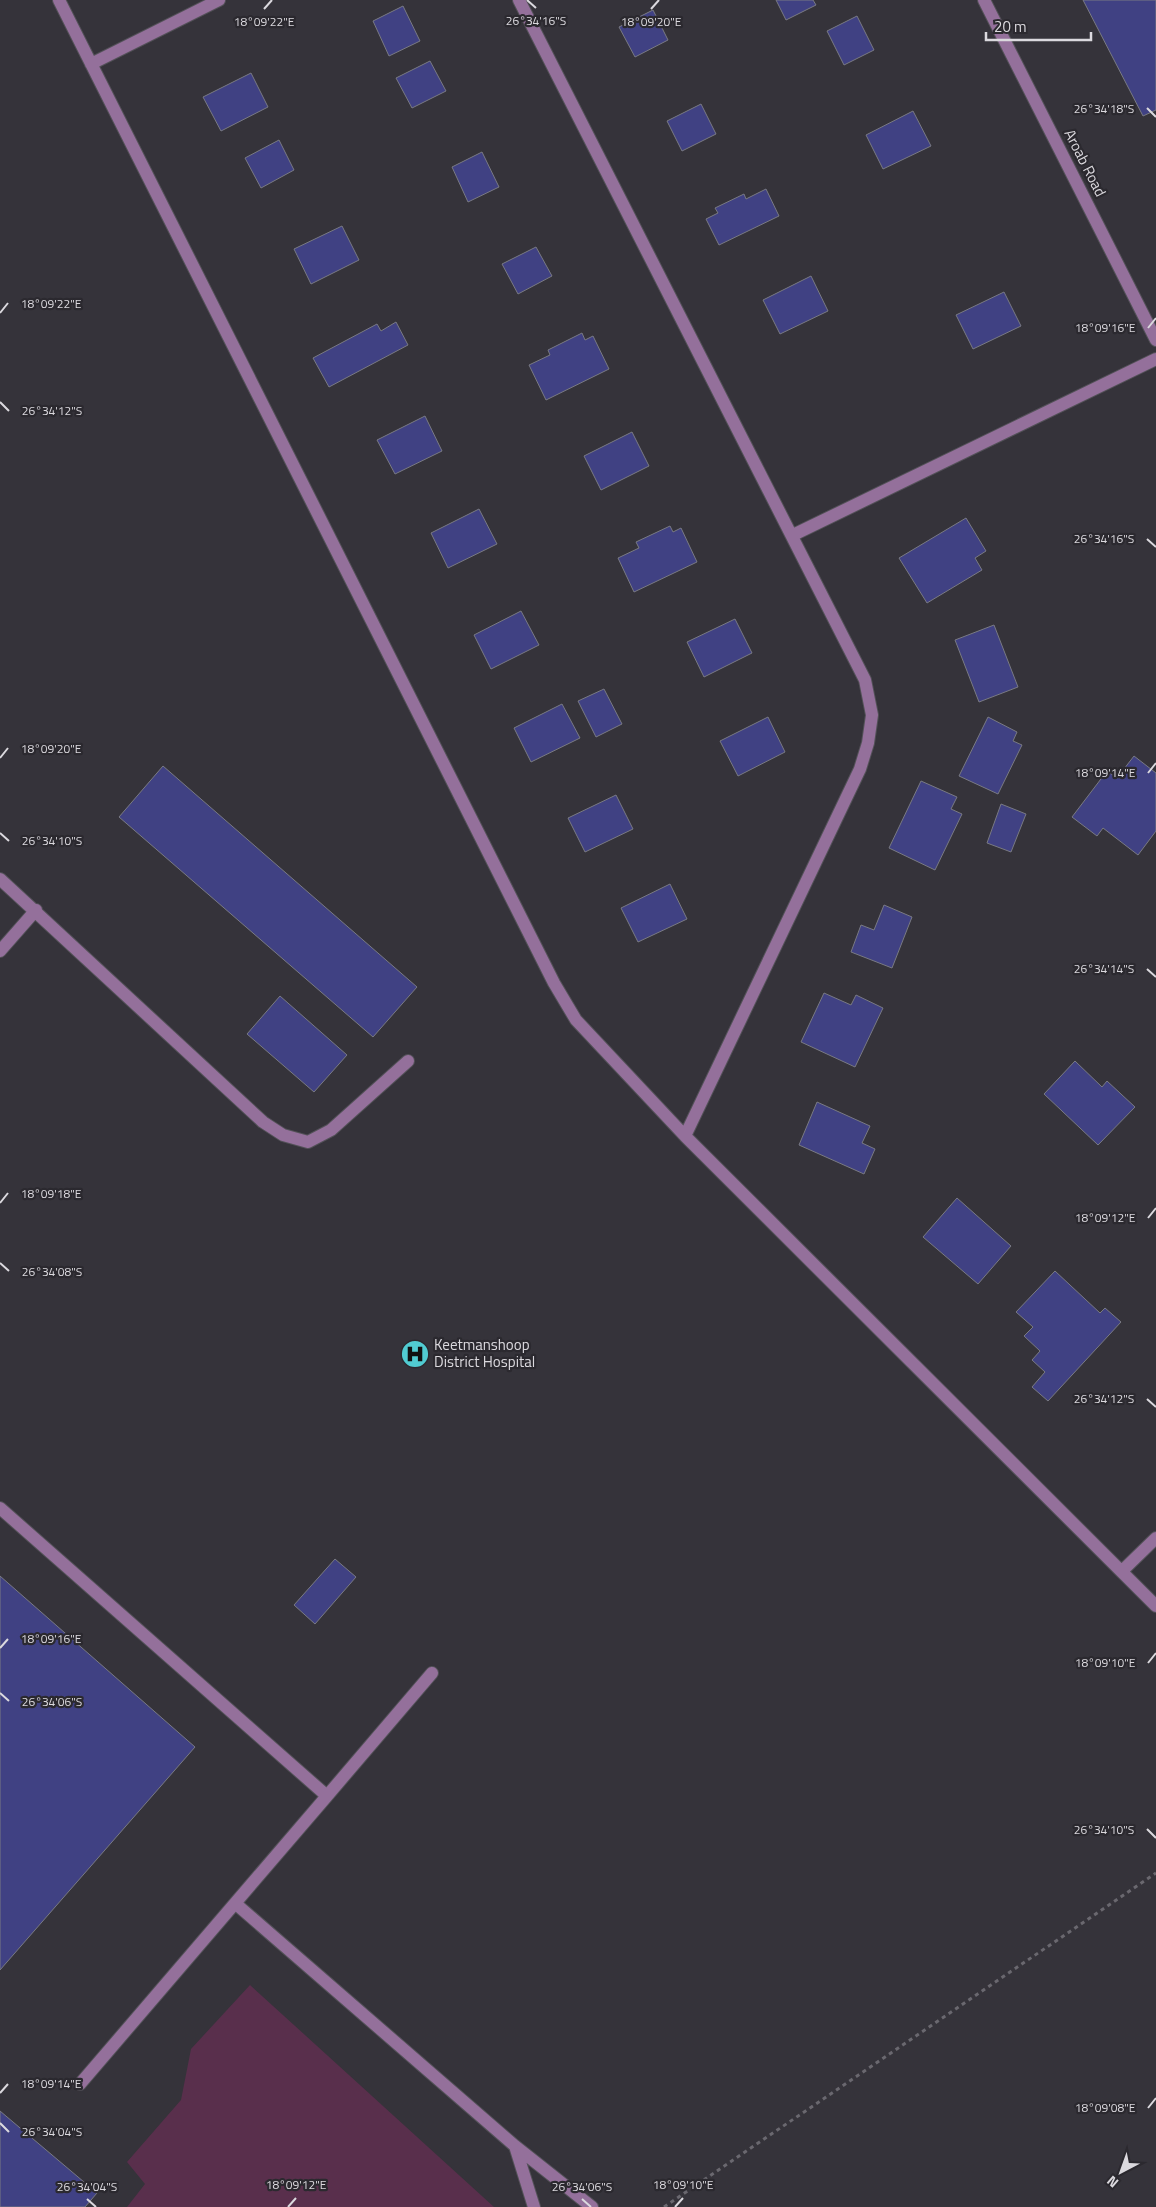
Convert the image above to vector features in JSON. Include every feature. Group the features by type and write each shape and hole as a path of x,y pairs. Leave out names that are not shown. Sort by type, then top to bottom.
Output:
{"street":[{"path":"59,0 554,983 576,1020 685,1136 1156,1606"},
{"path":"91,64 219,0"},
{"path":"519,0 866,680 872,715 868,743 860,769 685,1136"},
{"name":"Aroab Road","path":"984,0 1156,340"},
{"path":"793,535 1156,359"},
{"path":"0,879 36,910 263,1122 283,1135 308,1142 331,1130 408,1061"},
{"path":"0,951 36,910"},
{"path":"0,1508 327,1796"},
{"path":"1122,1571 1156,1538"},
{"path":"80,2084 432,1674"},
{"path":"236,1904 515,2146 592,2207"},
{"path":"515,2146 534,2207"}],"path":[{"path":"664,2207 1156,1873"}],"shaded area":[{"path":"250,1985 494,2207 127,2207 145,2184 127,2162 181,2100 191,2049"}],"building":[{"path":"776,0 813,0 816,5 786,20"},
{"path":"1083,0 1156,0 1156,110 1143,116"},
{"path":"403,6 420,41 389,56 373,21"},
{"path":"653,10 668,40 635,57 619,27"},
{"path":"857,16 874,50 844,65 827,31"},
{"path":"430,61 446,91 412,108 396,78"},
{"path":"251,73 268,107 221,131 203,97"},
{"path":"701,104 716,134 682,151 667,121"},
{"path":"913,111 931,146 883,169 866,135"},
{"path":"279,140 294,170 261,188 245,158"},
{"path":"482,152 499,187 468,202 452,167"},
{"path":"766,189 779,216 719,245 706,219 718,213 715,208 744,194 746,199"},
{"path":"342,226 359,260 311,284 294,249"},
{"path":"536,247 552,276 518,294 502,264"},
{"path":"811,276 828,311 780,334 763,300"},
{"path":"1004,292 1021,326 973,349 956,315"},
{"path":"396,322 408,345 329,387 313,358 377,324 381,331"},
{"path":"582,333 585,340 593,336 609,369 546,400 529,365 550,355 548,350"},
{"path":"425,416 442,451 395,474 377,440"},
{"path":"632,432 649,466 601,490 584,456"},
{"path":"479,509 497,544 448,568 431,533"},
{"path":"966,518 986,551 975,558 982,570 927,603 899,558"},
{"path":"670,526 673,532 681,528 697,562 634,592 618,558 639,548 636,542"},
{"path":"521,611 539,645 491,669 474,635"},
{"path":"735,619 752,653 704,677 687,642"},
{"path":"994,625 1018,687 979,702 955,640"},
{"path":"604,689 622,724 596,737 578,701"},
{"path":"562,704 580,738 531,762 514,728"},
{"path":"768,717 785,752 738,776 720,741"},
{"path":"988,717 1017,732 1013,741 1022,745 998,794 959,776"},
{"path":"1134,756 1156,773 1156,831 1138,855 1103,828 1097,836 1072,817 1107,771 1117,778"},
{"path":"163,766 417,987 373,1037 119,817"},
{"path":"921,781 957,797 951,809 962,814 935,870 889,848"},
{"path":"616,795 633,829 585,852 568,818"},
{"path":"1001,804 1026,814 1011,852 987,843"},
{"path":"670,884 687,919 638,942 621,908"},
{"path":"884,905 912,917 892,968 851,952 861,925 874,930"},
{"path":"824,993 851,1005 856,995 883,1008 855,1067 801,1042"},
{"path":"280,996 347,1055 314,1092 247,1034"},
{"path":"1075,1061 1102,1087 1107,1081 1135,1107 1098,1145 1044,1094"},
{"path":"817,1102 870,1126 862,1143 875,1149 864,1174 799,1145"},
{"path":"957,1198 1011,1246 978,1284 923,1237"},
{"path":"1055,1271 1100,1313 1105,1308 1121,1322 1048,1401 1032,1387 1045,1372 1032,1360 1040,1351 1024,1336 1033,1327 1016,1312"},
{"path":"335,1559 356,1577 315,1624 294,1605"},
{"path":"0,1576 195,1747 0,1970"},
{"path":"0,2111 97,2193 85,2207 0,2207"}],"place":[{"name":"Keetmanshoop District Hospital","path":"415,1354"}]}
